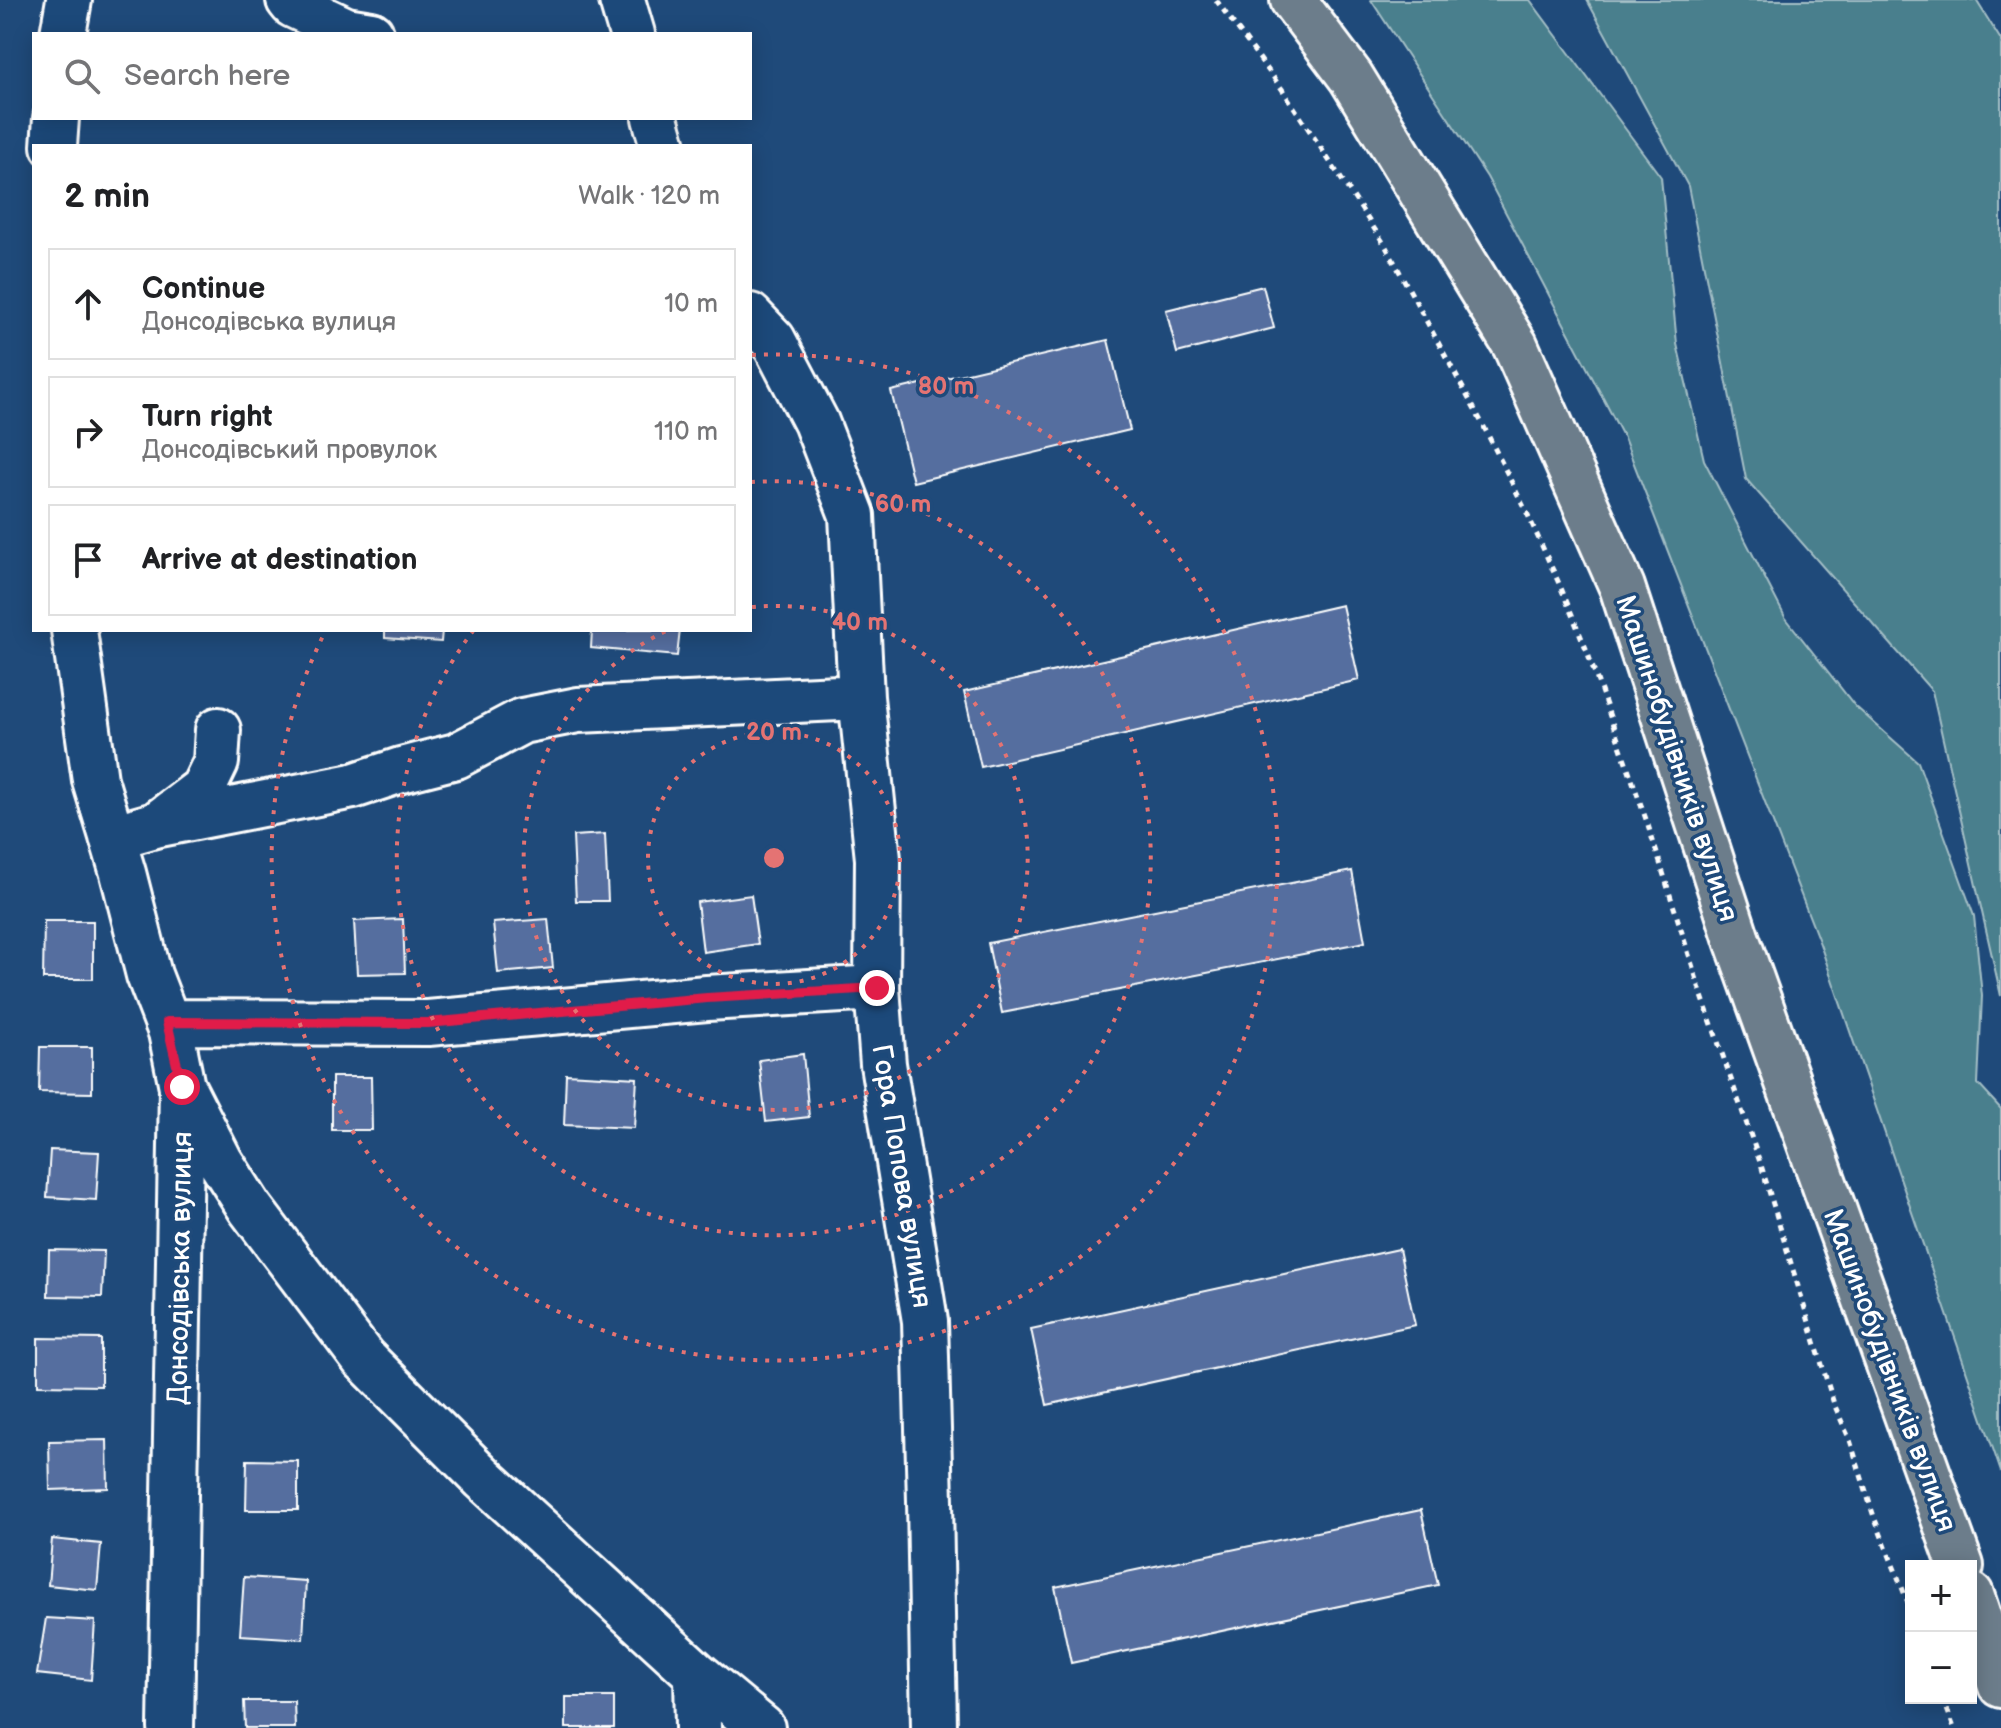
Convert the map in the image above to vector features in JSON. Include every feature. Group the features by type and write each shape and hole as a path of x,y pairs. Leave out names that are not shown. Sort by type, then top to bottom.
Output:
{"main road":[{"name":"Машинобудівників вулиця","path":"1293,0 1351,77 1515,345 1622,587 1737,940 1959,1560"},
{"path":"1977,1613 2001,1685"}],"street":[{"path":"63,32 69,0"},
{"path":"289,0 293,5 346,30 358,32"},
{"path":"622,0 631,32"},
{"path":"54,144 56,120"},
{"path":"656,120 662,144"},
{"name":"Гора Попова вулиця","path":"752,318 773,340 816,422 852,515 861,697 878,859 877,988 883,1064 925,1321 934,1728"},
{"name":"Донсодівська вулиця","path":"74,632 95,780 149,975 167,1022 182,1087 171,1728"},
{"path":"112,837 155,825 353,786 456,756 522,721 578,710 861,697"},
{"path":"155,825 203,789 216,762 218,730"},
{"path":"167,1022 428,1023 707,998 877,988"},
{"path":"182,1087 220,1161 250,1208 363,1358 483,1478 697,1674 762,1728"},
{"path":"697,1674 698,1728"}],"path":[{"path":"1216,0 1282,89 1385,245 1482,423 1561,588 1587,651 1648,825 1702,996 1761,1165 1834,1404 1850,1440 1874,1517 1905,1595"},
{"path":"1945,1704 1954,1728"}],"green space":[{"path":"1371,0 1530,0 1661,177 1677,344 1704,460 1785,617 1855,706 1918,762 1974,916 1982,996 1978,1084 2001,1109 2001,1472 1820,944 1624,438 1487,177"},
{"path":"1587,0 1976,0 2001,40 2001,996 1932,691 1746,479 1688,186"}],"building":[{"path":"1263,286 1274,328 1177,353 1166,310"},
{"path":"1108,340 1130,430 913,482 891,391"},
{"path":"1342,605 1359,680 981,767 964,692"},
{"path":"385,632 442,632 441,642 385,638"},
{"path":"592,632 680,632 677,656 591,648"},
{"path":"605,834 608,901 576,901 573,836"},
{"path":"1352,871 1365,942 1002,1013 988,943"},
{"path":"751,895 758,944 703,952 697,902"},
{"path":"403,919 405,973 357,974 354,921"},
{"path":"548,919 553,968 498,973 493,923"},
{"path":"44,921 93,921 93,979 43,979"},
{"path":"40,1047 92,1047 92,1093 39,1092"},
{"path":"803,1054 809,1117 766,1122 759,1060"},
{"path":"566,1074 637,1078 634,1128 564,1125"},
{"path":"332,1077 371,1077 372,1130 332,1130"},
{"path":"50,1150 99,1152 96,1200 47,1197"},
{"path":"1399,1249 1415,1325 1047,1405 1031,1329"},
{"path":"49,1250 104,1251 102,1297 48,1296"},
{"path":"38,1338 101,1339 101,1386 38,1385"},
{"path":"107,1440 108,1488 50,1490 49,1441"},
{"path":"247,1460 298,1461 298,1510 246,1510"},
{"path":"1421,1510 1438,1585 1071,1663 1055,1587"},
{"path":"52,1539 101,1544 97,1590 48,1585"},
{"path":"244,1577 306,1581 303,1639 240,1635"},
{"path":"46,1618 95,1621 91,1680 37,1674"},
{"path":"566,1697 614,1697 614,1728 566,1728"},
{"path":"244,1701 294,1701 295,1728 245,1728"}],"route":[{"path":"182,1087 167,1022 428,1023 707,998 877,988"}]}
